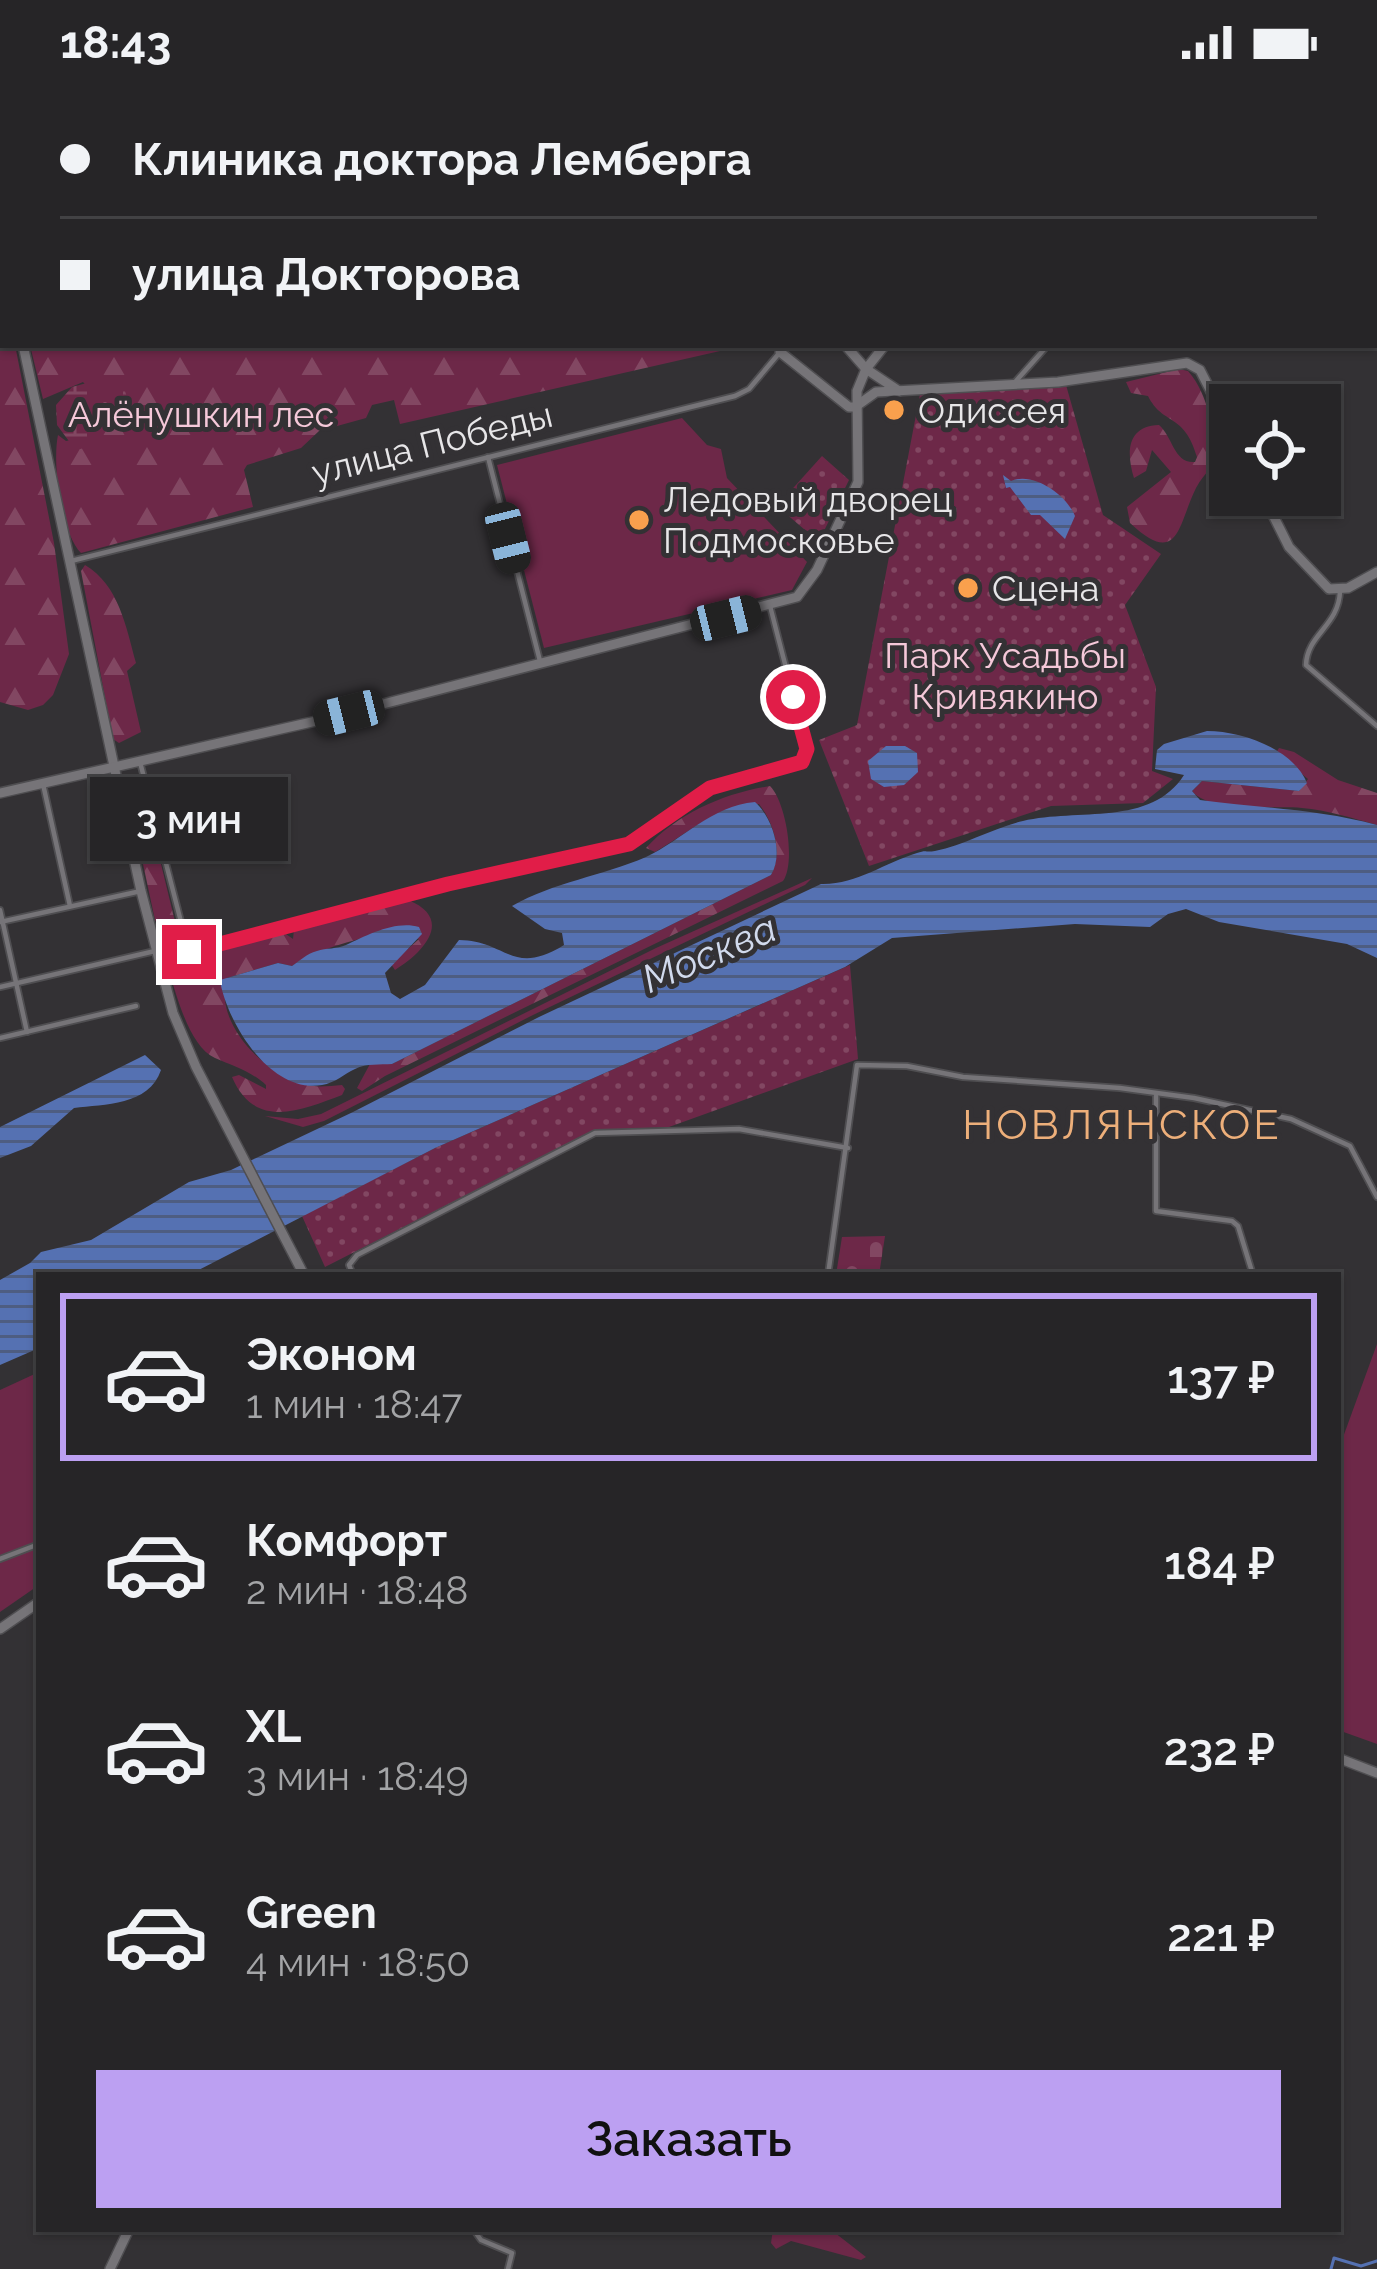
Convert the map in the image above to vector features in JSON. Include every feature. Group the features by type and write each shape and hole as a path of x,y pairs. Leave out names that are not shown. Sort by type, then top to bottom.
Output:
{"street":[{"path":"24,348 140,891 173,1013 303,1272"},
{"path":"848,348 866,369 899,392"},
{"path":"0,793 115,769 797,597 806,589 858,482 855,407 866,369 883,348"},
{"path":"1016,385 1046,348"},
{"path":"783,349 849,407 870,394 1016,385 1187,363 1200,370 1209,388"},
{"name":"улица Победы","path":"71,561 742,394 783,349"},
{"path":"488,457 541,664"},
{"path":"1273,516 1289,548 1320,583 1340,591 1377,572"},
{"path":"1340,591 1338,613 1307,650 1306,664 1377,726"},
{"path":"140,762 189,952 448,884 629,844 710,788 800,764 806,758 770,606"},
{"path":"43,784 70,906"},
{"path":"1,922 140,891"},
{"path":"0,910 27,1032"},
{"path":"0,987 155,951"},
{"path":"0,1038 136,1006"},
{"path":"828,1272 856,1065 907,1066 963,1077 1082,1084 1195,1098 1291,1119 1350,1146 1377,1196"},
{"path":"1156,1095 1156,1211 1232,1221 1238,1226 1251,1272"},
{"path":"352,1272 349,1265 357,1255 374,1245 595,1133 739,1129 848,1148"},
{"path":"0,1558 36,1545"},
{"path":"0,1629 36,1604"},
{"path":"1341,1759 1377,1773"},
{"path":"110,2269 128,2232"},
{"path":"476,2232 485,2242 510,2250 508,2269"}],"green space":[{"name":"Алёнушкин лес","path":"0,348 16,348 54,543 69,654 53,695 43,705 28,710 0,702"},
{"name":"Алёнушкин лес","path":"31,348 722,348 400,424 394,400 372,405 366,418 319,431 301,448 247,465 244,470 253,507 81,553 68,530 60,497 58,435 66,441 96,435 119,421 83,382 43,399"},
{"path":"1188,371 1209,413 1209,470 1168,542 1146,536 1130,523 1127,507 1171,472 1152,450 1146,471 1134,478 1132,442 1140,430 1159,425 1182,459 1195,462 1197,457 1180,426 1148,396 1131,393 1126,382"},
{"path":"105,378 124,388 130,407 81,449 74,448 57,425 56,405 72,387"},
{"name":"Парк Усадьбы Кривякино","path":"1066,385 1103,515 1161,554 1125,605 1156,687 1152,771 1173,779 1143,803 1051,806 869,866 819,740 857,725 920,394"},
{"name":"Ледовый дворец Подмосковье","path":"682,418 707,445 721,449 727,478 807,562 792,590 544,648 497,465"},
{"path":"822,456 849,480 821,537 777,506"},
{"path":"85,565 113,595 136,663 127,671 141,732 119,743 113,739 81,571"},
{"path":"1279,748 1294,752 1338,780 1377,793 1377,825 1311,809 1228,806 1192,791 1202,781 1299,791 1308,779 1276,753"},
{"path":"131,781 144,794 178,934 163,931 155,920 127,789"},
{"path":"770,786 781,805 787,832 789,860 783,881 362,1091 357,1088 370,1064 392,1064 771,875 775,838 759,804 716,815 655,852 646,848 703,806"},
{"path":"812,878 324,1121 303,1127 265,1116 298,1119 321,1114 656,948"},
{"path":"408,900 422,908 432,926 424,945 395,970 391,964 419,939 392,929 327,949 292,966 278,963 227,978 227,1012 258,1057 304,1084 342,1085 345,1089 342,1095 296,1110 281,1112 253,1105 232,1077 239,1075 266,1089 266,1085 215,1058 195,1039 162,947 168,943 180,951 188,969 195,972 214,951 283,932 293,939 294,930 300,927"},
{"path":"850,965 858,1059 669,1127 594,1130 325,1267 302,1216 435,1148"},
{"path":"885,1236 879,1272 836,1272 842,1237"},
{"path":"1377,1344 1377,1744 1341,1731 1341,1443"},
{"path":"36,1373 36,1587 0,1612 0,1390"},
{"path":"773,2232 834,2232 866,2257 861,2260 791,2241 776,2249 771,2243"}],"water":[{"path":"1003,475 1011,481 1039,482 1065,500 1075,516 1065,539 1040,515 1031,515 1010,487 1006,488"},
{"name":"Москва","path":"1207,731 1235,734 1278,752 1307,783 1299,791 1202,781 1192,791 1200,800 1311,812 1377,825 1377,958 1347,944 1219,922 1186,909 1150,927 1075,924 892,938 845,967 435,1148 195,1272 36,1272 36,1349 0,1365 0,1280 41,1252 91,1240 189,1182 231,1170 821,884 858,877 917,853 1023,821 1112,813 1153,802 1184,775 1155,769 1157,750"},
{"path":"886,746 905,746 917,753 918,772 904,785 884,787 871,779 868,761"},
{"path":"755,802 775,837 777,857 771,875 392,1064 360,1067 322,1085 303,1085 268,1066 231,1015 220,980 278,963 292,966 313,952 401,925 419,927 422,934 385,973 391,993 400,999 425,985 459,940 521,958 547,954 564,945 562,933 545,929 512,906 646,857 711,816"},
{"path":"145,1055 161,1070 147,1091 112,1104 74,1108 31,1146 0,1158 0,1127"}],"waterway":[{"path":"1331,2269 1334,2258 1361,2266 1377,2261"}],"place":[{"name":"Одиссея","path":"894,410"},
{"name":"Ледовый дворец Подмосковье","path":"639,520"},
{"name":"Сцена","path":"968,588"}],"district":[{"name":"НОВЛЯНСКОЕ","path":"1122,1124"}],"route":[{"path":"189,952 448,884 629,844 710,788 802,762 807,749 793,697"}]}
